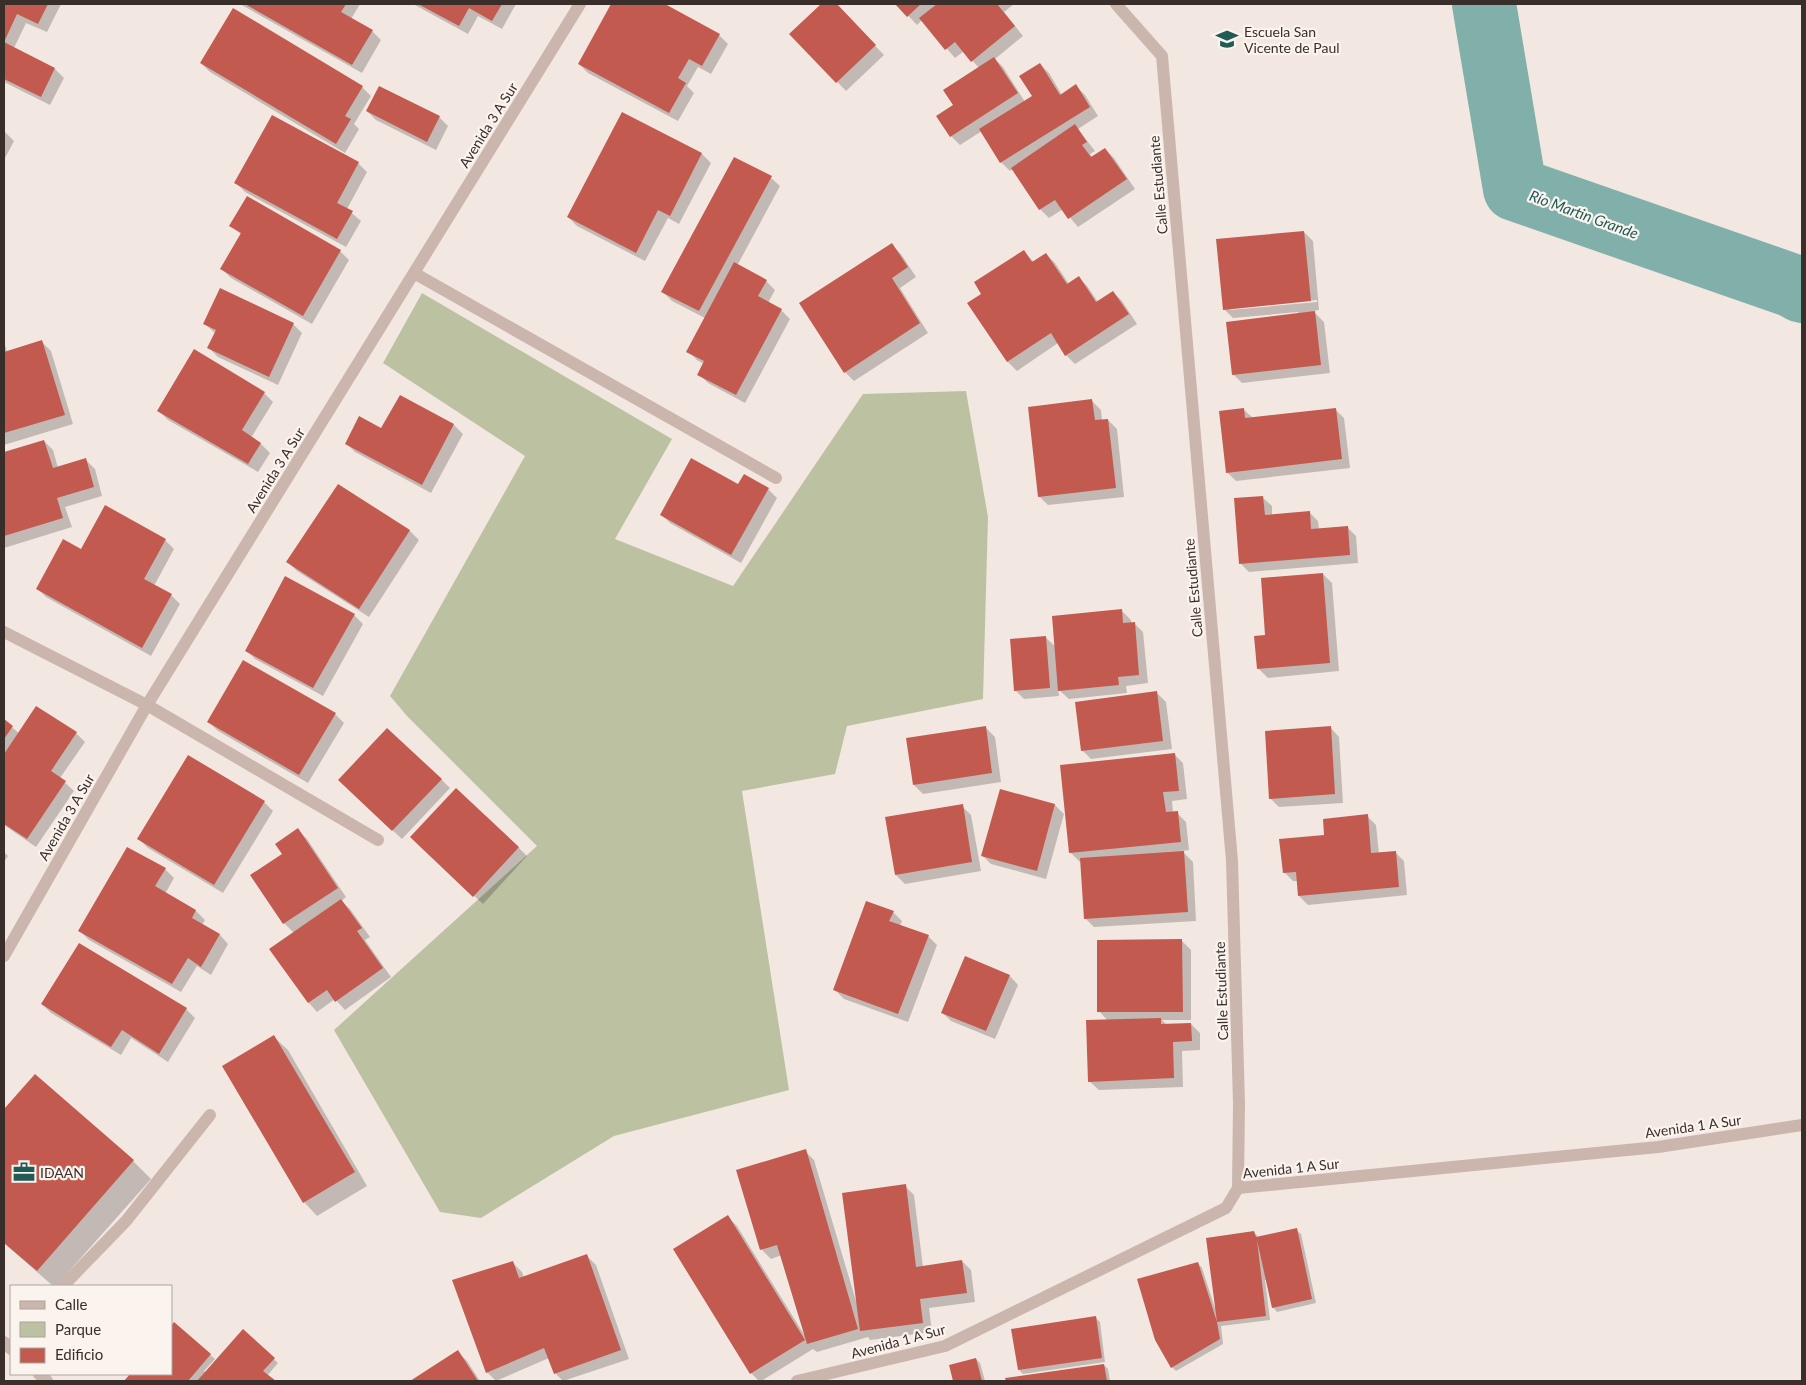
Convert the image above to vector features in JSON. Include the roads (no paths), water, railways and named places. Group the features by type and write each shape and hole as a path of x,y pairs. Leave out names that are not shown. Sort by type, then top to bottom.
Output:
{"street":[{"name":"Avenida 3 A Sur","path":"4,956 148,705 580,4"},
{"name":"Calle Estudiante","path":"1116,4 1162,56 1232,861 1239,1103 1238,1188"},
{"path":"414,273 776,478"},
{"path":"4,632 148,705 378,840"},
{"path":"64,1285 126,1221 210,1115"},
{"name":"Avenida 1 A Sur","path":"797,1381 945,1346 1226,1208 1238,1188 1658,1147 1802,1126"}],"waterway":[{"name":"Río Martin Grande","path":"1484,4 1515,189 1793,286 1802,291"}],"place":[{"name":"Escuela San Vicente de Paul","path":"1227,39"},
{"name":"IDAAN","path":"24,1172"}]}
